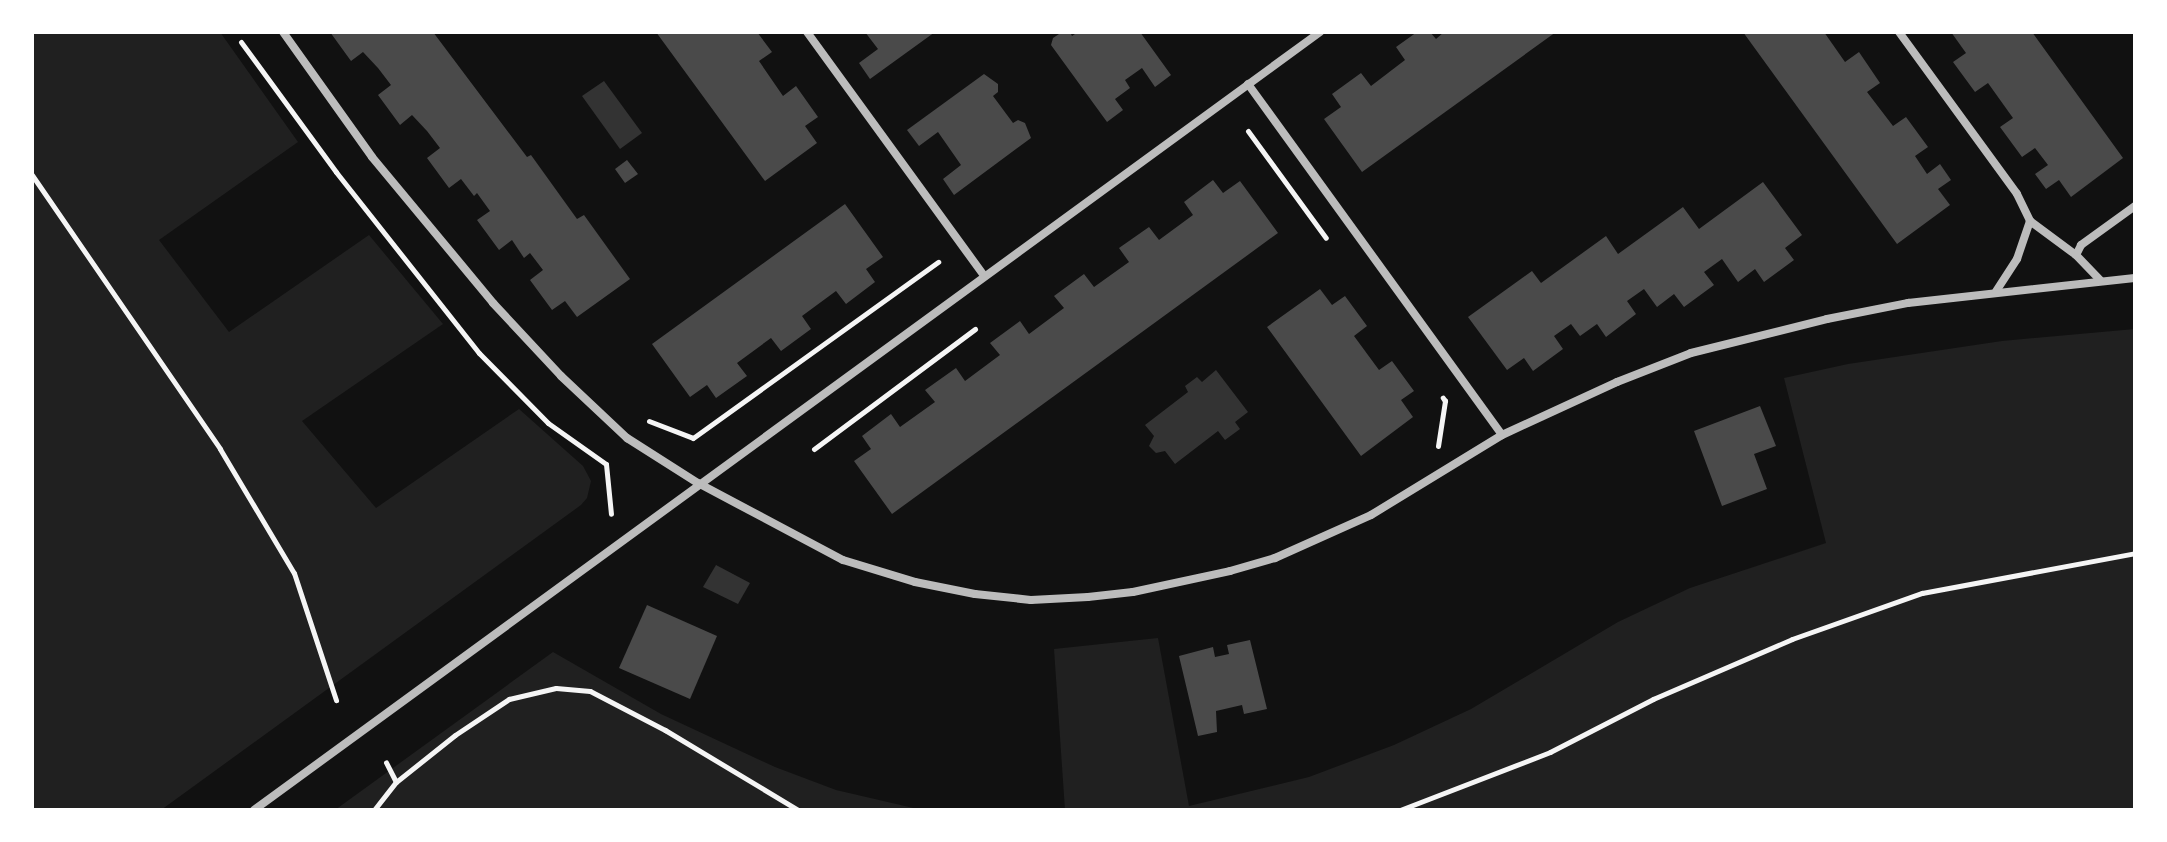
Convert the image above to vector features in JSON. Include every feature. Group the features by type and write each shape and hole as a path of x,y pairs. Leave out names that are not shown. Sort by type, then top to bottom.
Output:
{"street":[{"path":"283,32 372,157 493,303 561,376 627,438 698,483 843,560 915,582 1031,600 1088,597 1185,583 1275,558 1371,515 1502,435 1617,382 1691,353 1827,319 1996,291 2135,278"},
{"path":"807,32 984,276"},
{"path":"254,810 1320,32"},
{"path":"1899,32 2017,194 2030,221 2076,255 2100,280"},
{"path":"1248,84 1502,435"},
{"path":"2076,255 2081,245 2135,206"},
{"path":"1996,291 2017,259 2030,221"}],"path":[{"path":"241,42 336,172 479,353 548,423 606,464 611,514"},
{"path":"32,175 220,449 294,573 336,700"},
{"path":"644,419 693,438 938,262"},
{"path":"814,449 975,329"},
{"path":"1438,447 1445,401"},
{"path":"1400,810 1550,752 1653,699 1792,639 1908,598 2016,573 2135,553"},
{"path":"374,810 396,782 455,735 509,699 568,689 590,691 665,730 798,810"},
{"path":"386,762 396,782"}],"shaded area":[{"path":"32,32 220,32 298,142 159,240 229,332 369,235 443,324 302,421 376,508 519,409 583,466 591,481 587,498 581,505 161,810 32,810"},
{"path":"604,81 642,133 620,149 582,96"},
{"path":"2135,329 2135,810 1065,810 1054,649 1158,638 1189,806 1309,777 1394,745 1471,709 1618,622 1690,588 1826,543 1784,378 1848,364 2002,341"},
{"path":"1216,370 1248,412 1235,422 1240,429 1225,440 1218,431 1175,464 1165,451 1156,453 1149,446 1154,436 1145,425 1188,392 1185,386 1197,377 1202,382"},
{"path":"716,565 750,583 738,604 703,587"},
{"path":"553,652 661,714 775,767 836,790 922,810 335,810"}],"building":[{"path":"330,32 433,32 527,157 531,155 577,219 584,215 630,279 577,317 565,301 552,310 530,280 543,270 530,253 524,258 512,240 499,250 477,220 490,211 477,193 474,196 461,179 449,188 427,158 440,148 412,115 400,125 378,95 391,85 363,52 351,61"},
{"path":"656,32 757,32 772,52 759,61 783,96 796,86 818,117 805,126 817,143 765,181"},
{"path":"865,32 935,32 870,79 859,63 878,49"},
{"path":"1062,32 1070,32 1072,36 1078,32 1140,32 1171,75 1155,87 1142,68 1125,80 1130,88 1115,99 1123,110 1107,122 1051,45 1053,38"},
{"path":"1417,32 1430,32 1436,39 1444,32 1556,32 1362,172 1324,119 1341,107 1332,94 1361,73 1371,86 1405,60 1396,47"},
{"path":"1743,32 1824,32 1845,62 1859,52 1880,83 1867,92 1893,126 1906,117 1928,147 1915,156 1927,174 1940,164 1951,180 1938,189 1950,205 1897,244"},
{"path":"1951,32 2032,32 2123,158 2071,197 2059,180 2046,189 2035,174 2048,165 2035,148 2022,157 2000,127 2013,118 1988,83 1975,92 1953,62 1966,53"},
{"path":"984,74 998,84 998,92 993,96 1013,123 1018,120 1025,123 1031,138 954,195 943,179 961,165 938,132 919,146 907,130"},
{"path":"627,160 638,174 625,183 615,169"},
{"path":"1213,180 1223,193 1240,181 1278,233 892,514 854,461 871,449 862,436 891,414 900,427 935,402 925,390 956,368 965,381 1000,355 990,343 1020,321 1029,334 1064,308 1054,296 1084,274 1094,287 1129,262 1119,248 1149,227 1159,240 1193,215 1184,202"},
{"path":"1763,182 1802,235 1785,248 1794,260 1764,282 1755,269 1738,282 1722,259 1704,272 1714,285 1684,307 1674,294 1657,307 1644,289 1627,301 1636,314 1606,337 1597,324 1580,336 1571,324 1554,336 1563,349 1533,371 1524,358 1507,370 1468,317 1532,271 1541,283 1606,236 1618,254 1683,207 1699,229"},
{"path":"845,204 883,257 866,269 875,282 846,304 836,291 802,316 811,329 781,351 771,338 737,363 747,376 716,398 707,385 690,397 652,344"},
{"path":"1320,289 1332,305 1345,296 1367,326 1354,336 1379,370 1392,361 1414,391 1401,400 1413,417 1361,456 1267,327"},
{"path":"1760,406 1776,446 1754,454 1767,489 1722,506 1694,431"},
{"path":"647,605 717,636 690,699 619,668"},
{"path":"1250,640 1267,709 1244,714 1242,705 1216,711 1217,732 1198,736 1179,656 1213,647 1215,657 1229,654 1227,645"}]}
